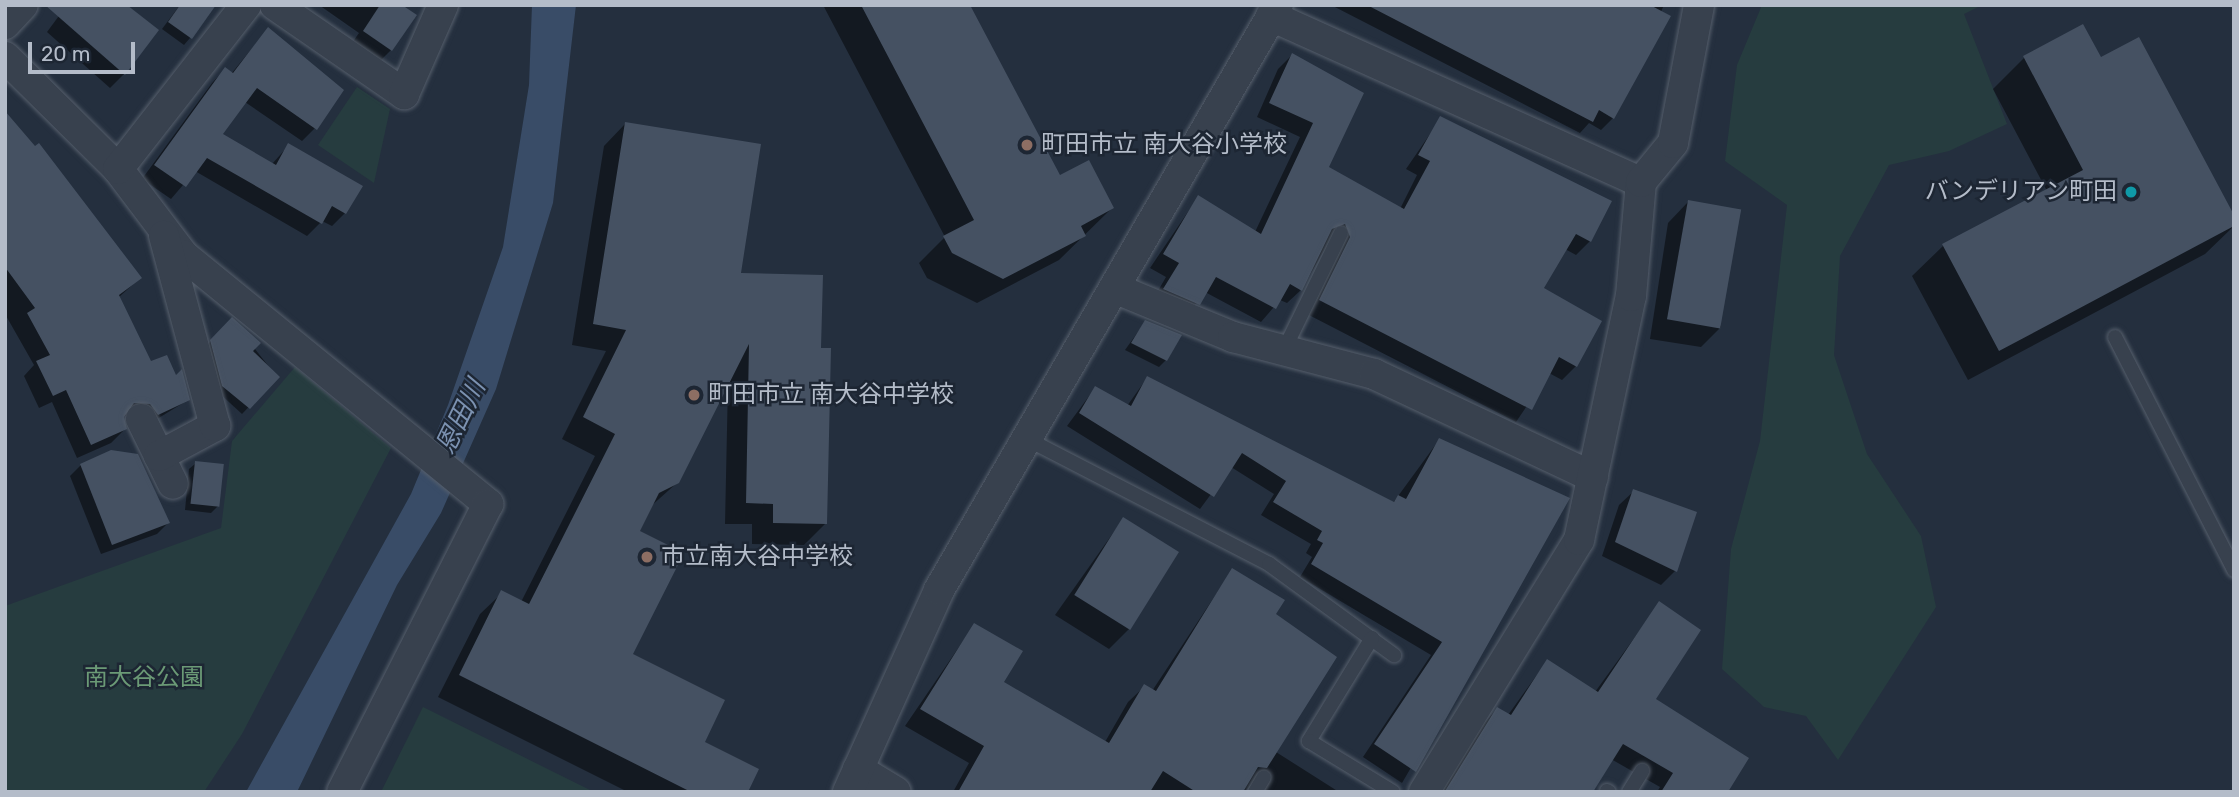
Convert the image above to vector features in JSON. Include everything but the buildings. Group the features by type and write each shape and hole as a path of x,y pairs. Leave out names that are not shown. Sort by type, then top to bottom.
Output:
{"street":[{"path":"5,24 23,5"},
{"path":"118,169 246,5"},
{"path":"275,5 404,94 443,5"},
{"path":"1424,792 1579,540 1630,296 1641,182 1673,143 1699,5"},
{"path":"896,792 853,781 939,590 1275,11 1641,182"},
{"path":"5,57 118,169 163,233 416,449 488,504 342,792"},
{"path":"159,456 215,426 163,233"},
{"path":"1114,288 1284,350 1374,374 1593,477"},
{"path":"141,419 173,484"}],"lane":[{"path":"1284,350 1340,233"},
{"path":"2115,337 2234,570"},
{"path":"1027,439 1269,564 1394,655"},
{"path":"1372,638 1309,741 1393,792"},
{"path":"1629,792 1642,771"},
{"path":"1255,792 1264,777"}],"green space":[{"path":"1762,5 1982,5 1964,14 2007,124 1949,151 1889,165 1840,256 1834,355 1867,454 1921,536 1936,607 1838,760 1806,716 1764,707 1722,669 1731,549 1760,441 1787,205 1725,161 1737,65"},
{"path":"357,87 390,109 374,183 318,145"},
{"name":"南大谷公園","path":"295,367 391,448 242,734 204,792 5,792 5,606 221,528 232,441"},
{"path":"423,707 594,792 381,792"}],"water":[{"name":"恩田川","path":"532,5 576,5 553,203 496,389 441,513 397,585 297,792 246,792 411,494 448,405 503,247 529,85"}],"place":[{"name":"町田市立 南大谷小学校","path":"1027,145"},
{"name":"バンデリアン町田","path":"2131,192"},
{"name":"町田市立 南大谷中学校","path":"694,395"},
{"name":"市立南大谷中学校","path":"647,557"}]}
